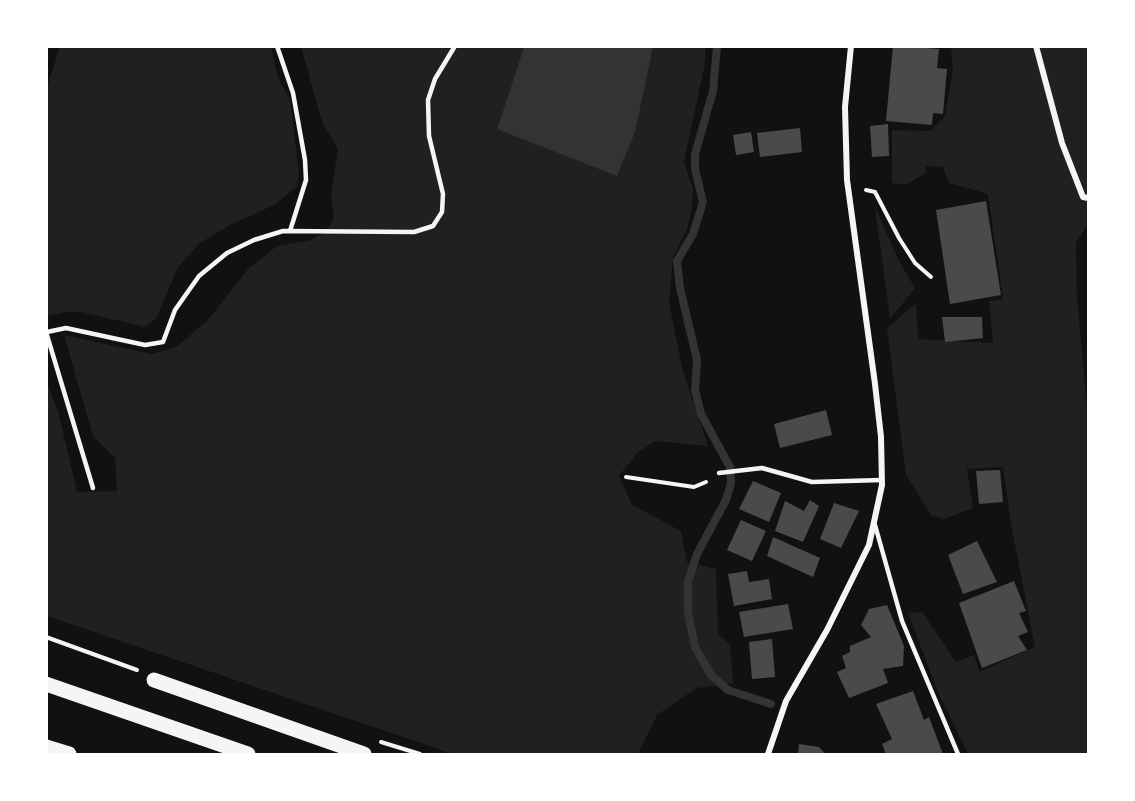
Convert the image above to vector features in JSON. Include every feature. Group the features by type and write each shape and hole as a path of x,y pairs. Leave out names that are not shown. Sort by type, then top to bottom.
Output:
{"main road":[{"path":"154,680 364,754"},
{"path":"46,684 248,754"},
{"path":"46,747 69,754"}],"street":[{"path":"768,754 786,701 827,630 869,545 882,480 876,395 848,184 845,107 851,46"},
{"path":"1036,46 1062,143 1083,198 1089,198"}],"lane":[{"path":"278,46 293,93 305,160 306,180 290,231"},
{"path":"93,488 47,332 66,328 145,345 163,342 175,310 200,276 227,254 245,245 290,231 414,232 434,226 442,212 443,194 429,136 428,100 435,79 455,46"},
{"path":"719,473 762,468 812,482 882,480"},
{"path":"874,522 902,621 958,754"}],"path":[{"path":"848,184 875,192 915,263 931,278"},
{"path":"626,477 694,487 702,485 719,473"}],"shaded area":[{"path":"60,47 271,47 278,78 290,100 299,173 297,187 274,205 230,225 200,243 178,267 156,319 145,327 82,312 47,316 46,90"},
{"path":"301,47 524,47 497,129 653,54 653,47 705,47 705,63 684,162 693,189 692,208 687,229 673,258 669,302 683,372 708,446 655,441 637,453 619,476 632,505 681,531 687,562 716,569 718,634 730,644 733,683 697,688 657,715 638,754 453,754 47,616 46,379 59,415 77,492 117,491 115,458 93,436 64,335 152,354 176,347 207,321 248,269 277,246 311,240 326,231 334,219 331,194 338,149 322,122"},
{"path":"524,47 653,47 635,132 617,176 497,129"},
{"path":"951,47 1088,47 1088,224 1076,243 1077,296 1088,418 1088,754 968,754 938,692 908,613 922,612 956,662 974,655 979,672 1035,647 1011,524 1003,467 967,469 973,508 944,519 931,515 906,475 887,328 916,303 918,339 993,343 989,301 1003,299 988,194 949,183 943,167 926,166 925,173 906,185 892,183 892,130 930,131 945,116 953,70"},
{"path":"875,207 898,259 915,288 890,319"}],"building":[{"path":"893,46 939,49 937,68 947,69 943,114 933,113 932,125 886,121"},
{"path":"888,124 889,156 872,157 870,126"},
{"path":"800,128 802,152 760,157 757,133"},
{"path":"751,132 754,152 736,155 733,135"},
{"path":"986,201 1001,295 950,304 936,210"},
{"path":"942,317 982,317 983,338 945,342"},
{"path":"826,410 832,435 780,448 774,424"},
{"path":"1000,470 1003,502 979,504 976,471"},
{"path":"753,481 781,493 769,522 739,509"},
{"path":"810,500 819,506 803,542 775,531 785,501 804,511"},
{"path":"834,503 859,511 841,548 820,539"},
{"path":"741,520 766,531 752,561 727,550"},
{"path":"773,537 820,558 813,577 767,556"},
{"path":"977,541 997,582 963,594 948,555"},
{"path":"747,571 749,582 769,579 772,599 734,606 728,574"},
{"path":"1014,581 1026,611 1019,613 1028,632 1018,636 1027,650 982,668 959,603"},
{"path":"788,604 793,629 744,637 739,612"},
{"path":"887,605 904,646 903,666 883,669 888,683 849,698 837,672 846,668 842,656 850,652 850,646 871,637 861,625 869,609"},
{"path":"772,639 775,677 752,679 749,642"},
{"path":"913,691 924,720 929,717 943,754 886,754 882,744 892,739 876,704"},
{"path":"799,744 819,747 825,754 798,754"}],"waterway":[{"path":"717,46 713,91 695,154 695,169 703,202 693,234 677,261 680,288 697,360 695,390 701,414 730,467 731,483 726,500 697,554 688,582 688,612 695,647 711,675 728,690 771,704"}]}
